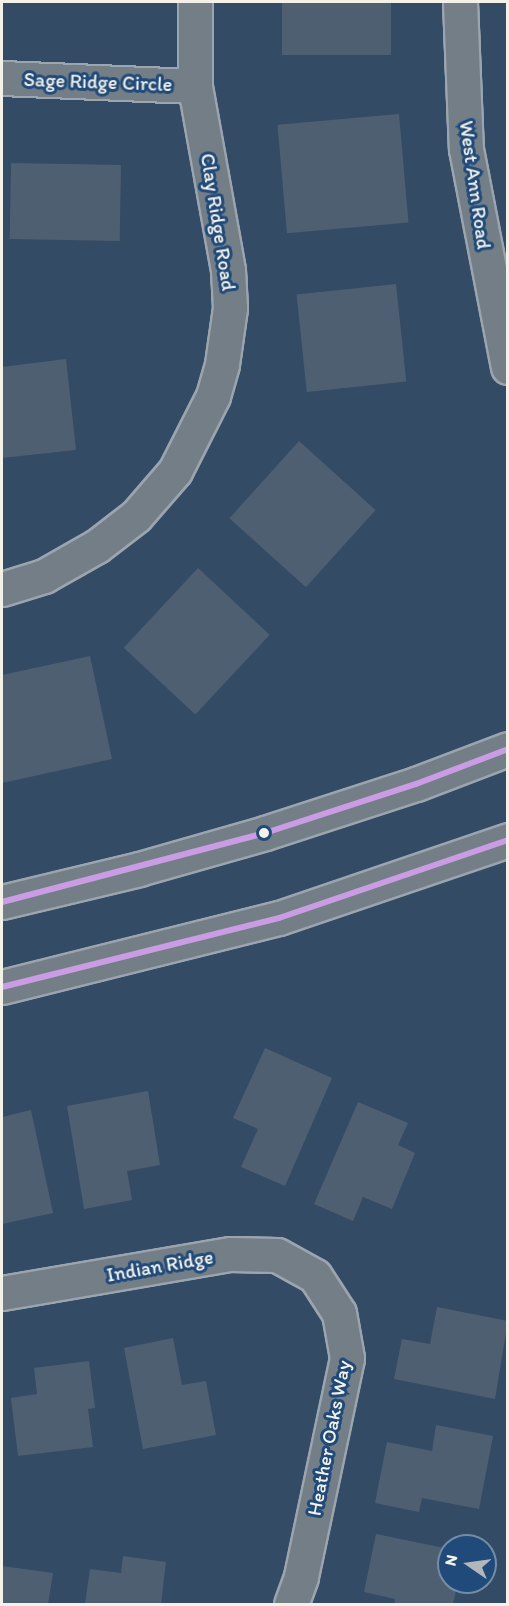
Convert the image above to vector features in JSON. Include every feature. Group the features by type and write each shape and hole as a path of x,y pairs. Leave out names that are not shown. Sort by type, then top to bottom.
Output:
{"street":[{"name":"Clay Ridge Road","path":"2,589 44,576 98,546 136,516 175,471 213,396 230,308 228,270 195,86 195,2"},
{"name":"West Ann Road","path":"460,2 466,149 507,367"},
{"name":"Sage Ridge Circle","path":"2,78 195,86"},
{"path":"2,902 139,869 265,833 416,784 507,749"},
{"path":"2,987 279,918 507,840"},
{"name":"Indian Ridge","path":"2,1293 230,1254 277,1255 315,1276"},
{"name":"Heather Oaks Way","path":"291,1605 301,1577 347,1358 339,1313 315,1276"}],"building":[{"path":"282,2 391,2 391,55 282,55"},
{"path":"399,114 408,223 287,233 277,125"},
{"path":"11,163 121,165 120,241 10,239"},
{"path":"396,284 406,381 307,392 297,294"},
{"path":"66,359 76,450 2,458 2,367"},
{"path":"299,441 376,510 306,587 229,518"},
{"path":"198,568 270,635 195,715 124,648"},
{"path":"90,656 112,759 2,783 2,675"},
{"path":"265,1048 332,1078 285,1186 241,1167 258,1129 233,1118"},
{"path":"148,1091 160,1165 127,1171 132,1200 84,1209 67,1106"},
{"path":"358,1102 408,1123 398,1145 415,1153 392,1209 363,1197 353,1221 314,1204"},
{"path":"31,1110 53,1213 2,1224 2,1117"},
{"path":"437,1307 508,1321 495,1399 394,1379 402,1339 430,1344"},
{"path":"173,1338 182,1385 206,1381 216,1435 143,1449 124,1348"},
{"path":"89,1361 95,1408 88,1409 93,1447 18,1456 11,1398 37,1394 34,1368"},
{"path":"436,1425 493,1436 479,1509 422,1498 419,1512 375,1503 387,1442 432,1451"},
{"path":"376,1534 437,1547 437,1594 455,1594 453,1604 394,1604 395,1599 364,1592"},
{"path":"123,1556 166,1562 161,1604 85,1604 90,1569 121,1573"},
{"path":"2,1566 53,1573 48,1604 2,1604"}],"transit line":[{"path":"2,902 265,833 416,784 508,749"},
{"path":"2,987 279,918 508,840"}]}
